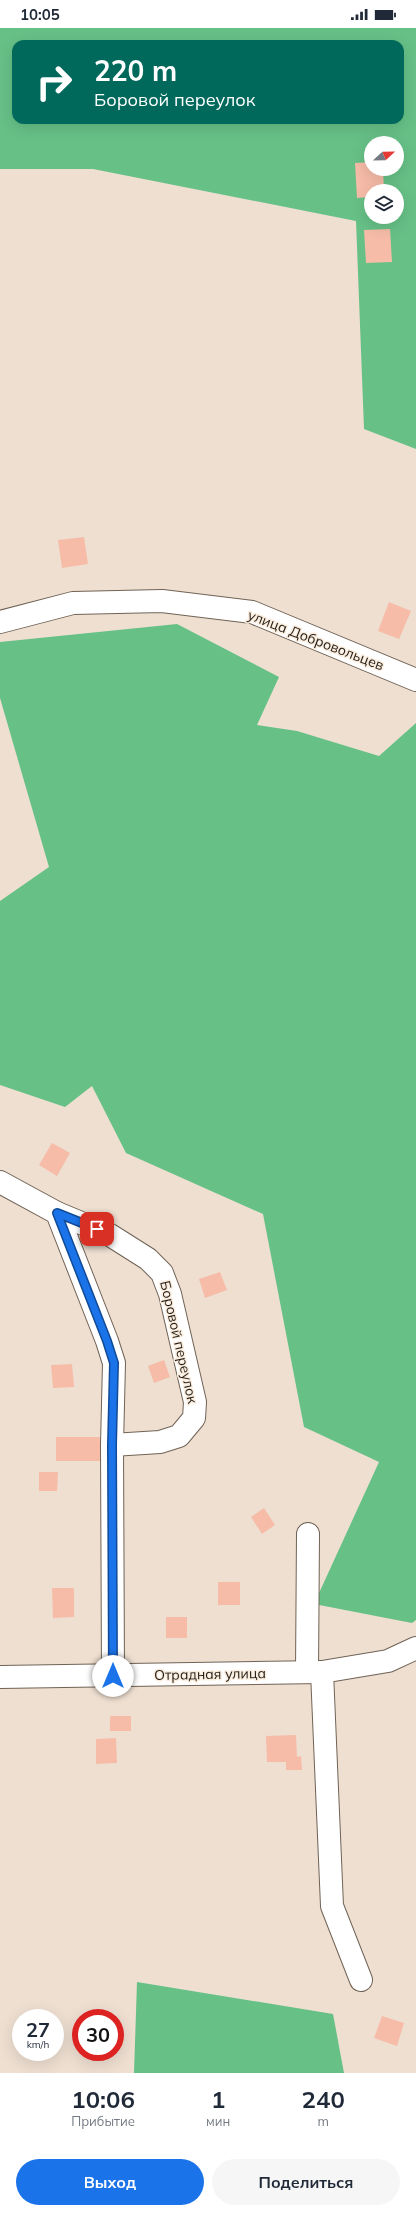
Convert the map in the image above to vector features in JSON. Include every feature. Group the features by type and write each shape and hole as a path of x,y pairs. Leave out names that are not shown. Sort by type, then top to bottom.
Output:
{"street":[{"name":"улица Добровольцев","path":"0,622 80,603 162,601 252,612 416,680"},
{"name":"Боровой переулок","path":"0,1182 57,1213 110,1235 148,1259 162,1273 170,1294 195,1402 194,1418 179,1436 160,1442 112,1445"},
{"path":"57,1213 107,1341 114,1363 112,1445 113,1676"},
{"path":"308,1534 314,1672 332,1906 361,1980"},
{"name":"Отрадная улица","path":"0,1677 314,1672 388,1661 416,1648"}],"green space":[{"path":"0,28 416,28 416,449 364,429 356,221 93,169 0,169"},
{"path":"177,624 279,677 257,725 297,731 379,756 416,723 416,1620 412,1623 314,1604 379,1462 304,1427 263,1214 126,1153 92,1086 65,1107 0,1085 0,901 49,867 0,698 0,642"},
{"path":"137,1982 333,2014 344,2073 134,2073"}],"building":[{"path":"364,162 364,176 383,176 384,184 364,184 364,198 357,198 355,163"},
{"path":"390,229 392,262 366,263 364,230"},
{"path":"84,537 88,564 62,568 58,540"},
{"path":"389,602 411,611 399,639 378,631"},
{"path":"52,1143 70,1153 57,1176 39,1165"},
{"path":"220,1272 227,1290 205,1298 199,1279"},
{"path":"164,1360 170,1377 154,1383 148,1366"},
{"path":"72,1364 74,1387 53,1388 51,1365"},
{"path":"56,1437 100,1437 100,1461 56,1461"},
{"path":"39,1472 58,1472 57,1491 39,1491"},
{"path":"264,1508 275,1525 262,1534 251,1517"},
{"path":"218,1582 240,1582 240,1605 218,1605"},
{"path":"52,1588 74,1588 74,1617 53,1618"},
{"path":"166,1617 187,1617 187,1638 166,1638"},
{"path":"110,1716 131,1716 131,1731 110,1731"},
{"path":"296,1735 297,1757 301,1756 302,1770 286,1770 286,1762 267,1762 266,1736"},
{"path":"116,1738 117,1763 96,1764 96,1739"},
{"path":"382,2016 404,2023 397,2046 374,2038"}],"route":[{"path":"97,1229 57,1213 107,1341 114,1363 112,1445 113,1676"}]}
